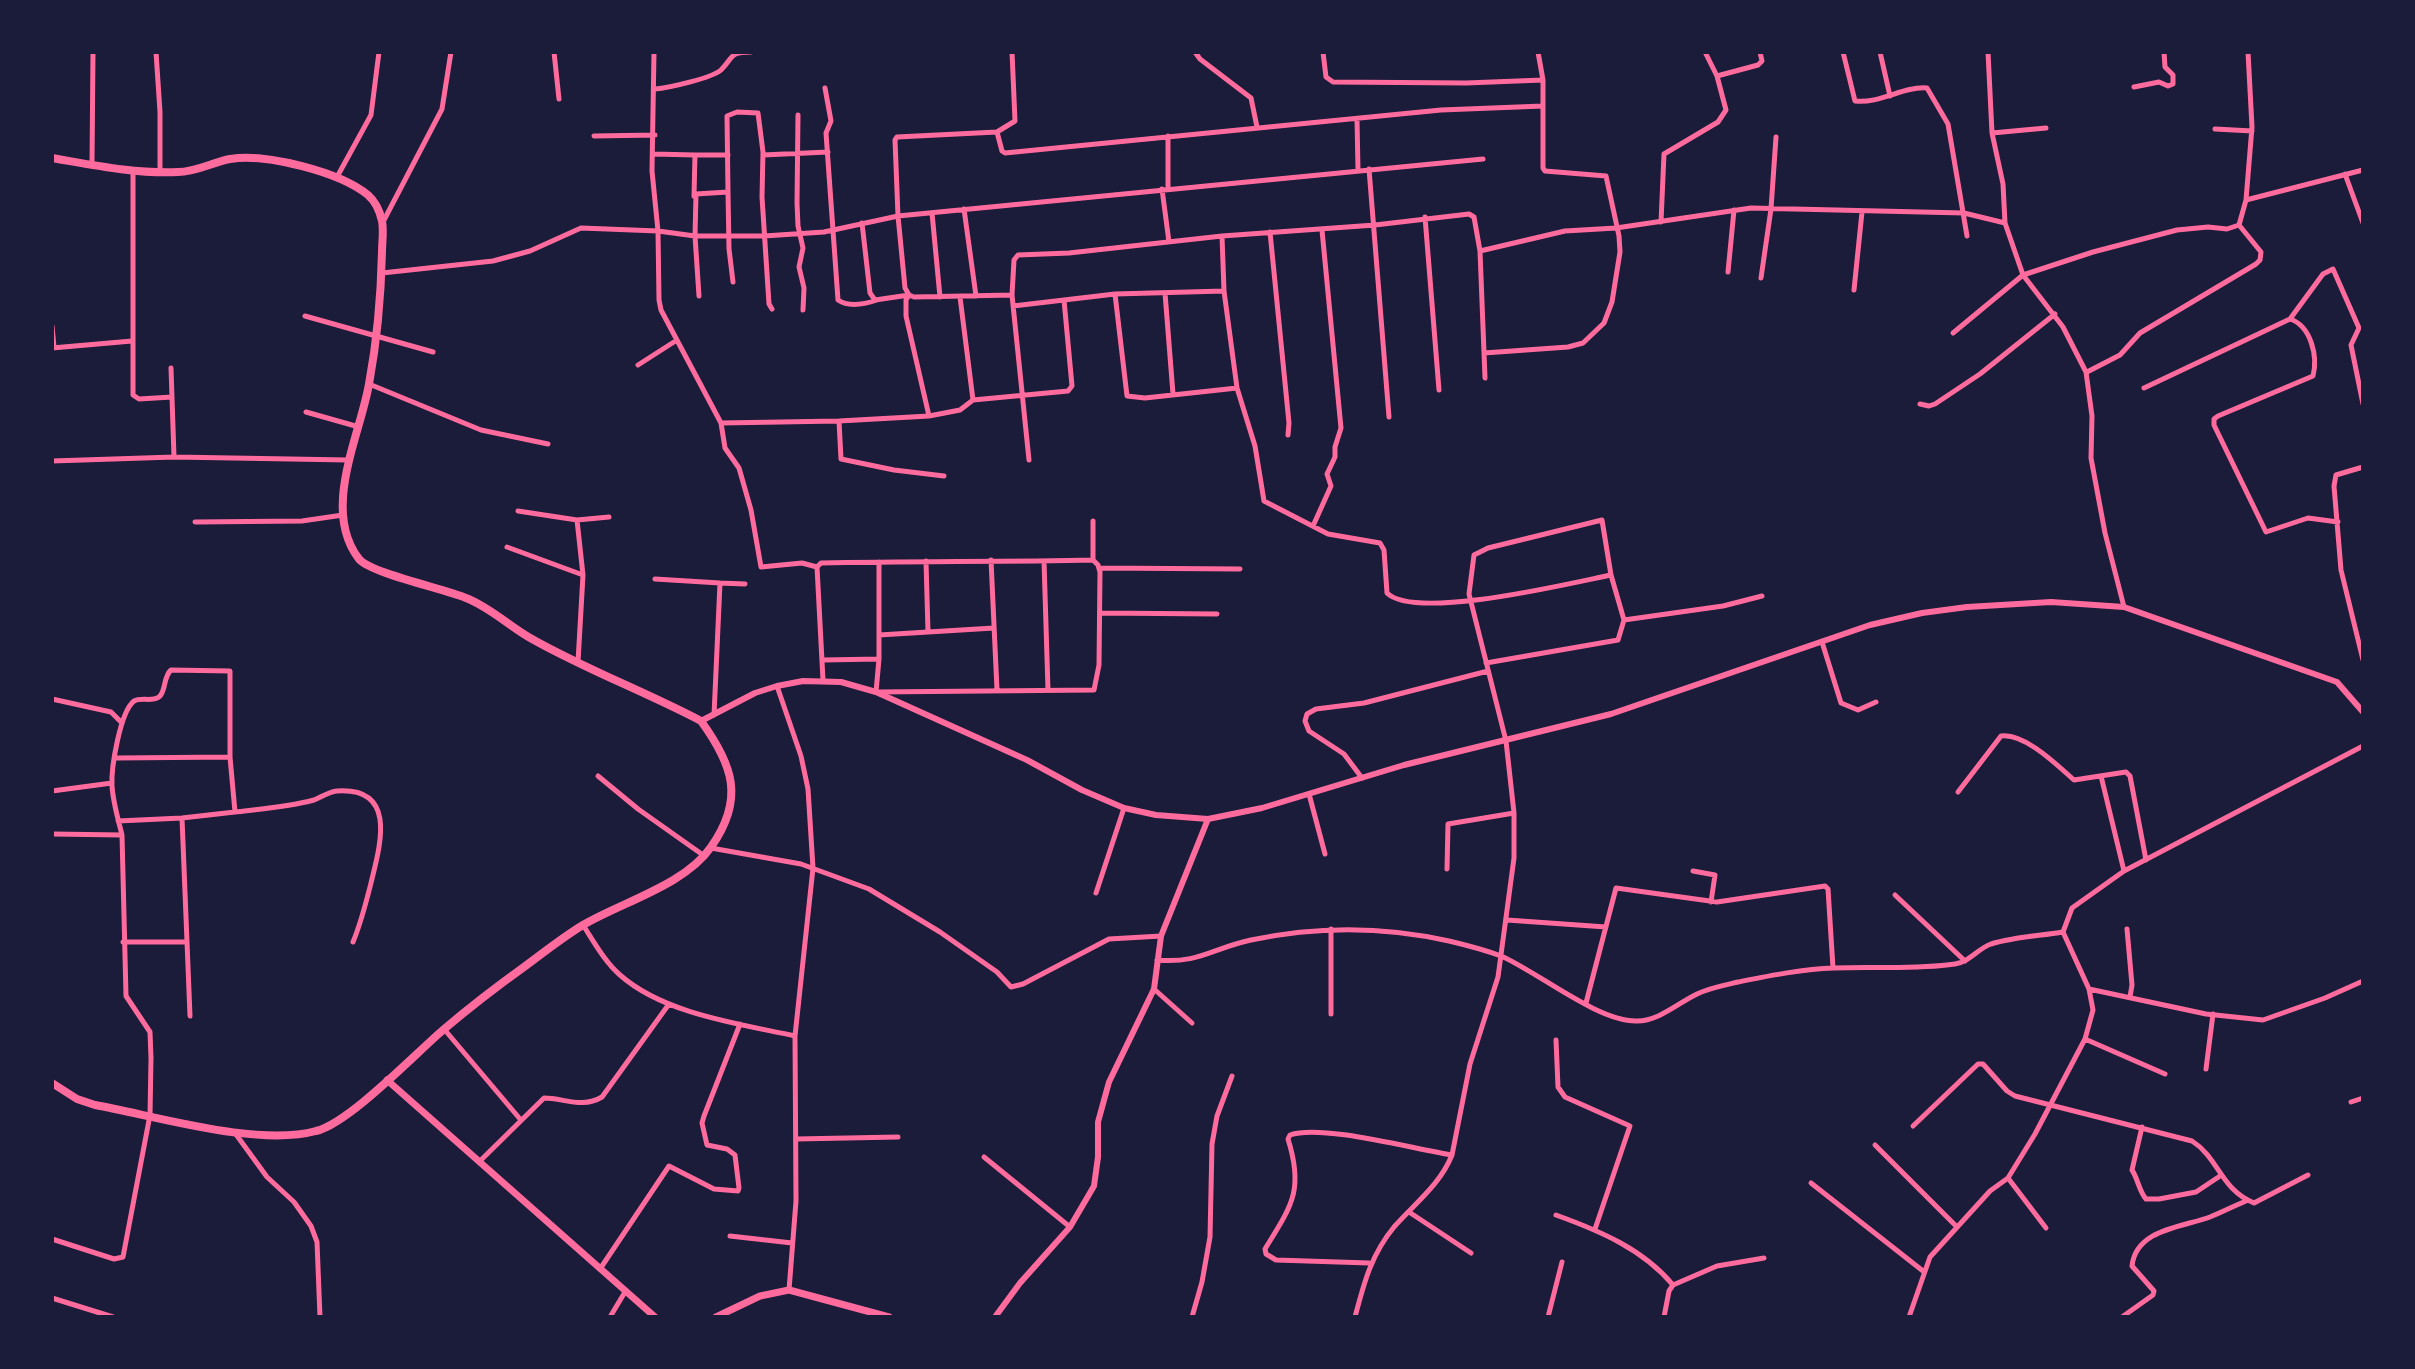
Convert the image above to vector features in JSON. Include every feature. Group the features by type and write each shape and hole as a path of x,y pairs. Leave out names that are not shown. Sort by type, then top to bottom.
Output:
{"highway":[{"path":"52,158 160,172 182,172 226,160 250,158 337,177 369,196 383,223 382,273 369,384 348,460 344,515 349,539 363,563 473,600 533,639 701,721 718,744 731,777 728,816 707,852 685,872 583,925 521,968 444,1029 353,1109 319,1131 290,1135 235,1133 82,1102 52,1083"}],"main road":[{"path":"387,1080 655,1317"},
{"path":"716,1317 760,1296 789,1290 889,1317"}],"street":[{"path":"92,164 93,52"},
{"path":"156,52 160,172"},
{"path":"337,177 371,115 379,52"},
{"path":"383,223 442,109 451,52"},
{"path":"554,52 559,99"},
{"path":"654,52 653,177 661,310 721,423 725,448 739,468 751,510 761,567 802,563 817,567"},
{"path":"655,89 705,78 721,71 728,58 737,52 751,52"},
{"path":"909,295 905,288 898,216 895,138 997,132 1015,121 1012,52"},
{"path":"1195,52 1251,98 1257,127"},
{"path":"1323,52 1326,77 1333,82 1543,80"},
{"path":"1484,353 1568,347 1583,343 1604,323 1612,302 1620,252 1606,176 1564,174 1543,168 1543,80 1538,52"},
{"path":"1661,222 1664,154 1696,138 1724,116 1726,110 1717,76 1705,52"},
{"path":"1717,76 1758,65 1762,61 1760,52"},
{"path":"1843,52 1855,101 1890,96 1919,87 1927,88 1940,106 1948,124 1967,236"},
{"path":"1880,52 1890,96"},
{"path":"1988,52 1992,133 2003,184 2005,223 2023,275 2055,314 2086,372 2092,416 2091,458 2105,533 2124,607"},
{"path":"2134,87 2159,82 2168,86 2173,84 2173,75 2165,67 2164,52"},
{"path":"2239,225 2246,200 2252,131 2248,52"},
{"path":"825,88 831,118 826,133 838,300 843,304 909,295 1012,295"},
{"path":"997,132 1005,153 1441,110 1543,106"},
{"path":"733,282 728,237 727,116 737,112 759,113 764,236 769,304 772,309"},
{"path":"798,115 797,203 803,248 799,267 805,297 803,310"},
{"path":"1357,119 1358,170"},
{"path":"1992,133 2046,128"},
{"path":"2215,129 2252,131"},
{"path":"594,136 655,135"},
{"path":"1168,136 1165,189 1169,242"},
{"path":"1761,278 1771,209 1776,137"},
{"path":"763,155 828,152"},
{"path":"653,154 728,155"},
{"path":"695,155 699,296"},
{"path":"382,273 493,261 530,251 581,228 728,237 833,231 898,216 1483,159"},
{"path":"1369,169 1389,417"},
{"path":"133,170 134,397 172,397"},
{"path":"2246,200 2363,170"},
{"path":"2345,174 2363,223"},
{"path":"694,197 696,194 728,192"},
{"path":"964,209 976,296"},
{"path":"1480,251 1565,231 1616,228 1734,210 1964,213 2005,223"},
{"path":"1728,272 1734,210"},
{"path":"1854,290 1862,212"},
{"path":"932,213 940,297"},
{"path":"1029,460 1012,295 1014,260 1018,255 1322,230 1469,214 1474,217 1480,251 1485,378"},
{"path":"1425,217 1439,390"},
{"path":"862,223 870,293 877,300"},
{"path":"1953,333 2023,275 2093,252 2177,230 2227,229 2239,225"},
{"path":"2086,372 2120,355 2140,333 2256,264 2261,252 2239,225"},
{"path":"1313,526 1331,486 1327,474 1335,457 1336,440 1341,428 1322,230"},
{"path":"1270,232 1288,435"},
{"path":"1222,236 1224,291 1237,388 1258,462 1262,499 1333,535 1383,545 1387,593 1390,597 1426,602 1471,602 1611,575"},
{"path":"2144,388 2290,319 2323,274 2333,269 2359,328 2351,345 2363,404"},
{"path":"1013,306 1115,294 1224,291"},
{"path":"1165,293 1173,394"},
{"path":"1115,294 1127,396 1145,398 1237,388"},
{"path":"909,295 906,316 929,416"},
{"path":"960,297 973,400"},
{"path":"721,423 929,416 960,410 973,400 1071,388 1064,300"},
{"path":"1920,404 1935,404 1969,382 2055,314"},
{"path":"305,316 433,352"},
{"path":"2290,319 2300,323 2308,333 2313,376 2218,416 2214,419 2214,425 2266,532 2308,518 2338,522"},
{"path":"52,326 53,347 132,341"},
{"path":"638,365 677,340"},
{"path":"171,368 174,457"},
{"path":"369,384 481,430 548,444"},
{"path":"306,412 359,428"},
{"path":"839,421 841,459 944,476"},
{"path":"52,461 174,457 348,460"},
{"path":"2363,467 2335,477 2334,486 2341,570 2360,624 2363,660"},
{"path":"518,511 577,520 609,517"},
{"path":"195,522 302,521 344,515"},
{"path":"577,520 583,575 578,662"},
{"path":"1355,1317 1370,1263 1395,1227 1439,1178 1452,1155 1470,1064 1495,989 1507,920 1514,858 1514,813 1506,741 1488,671 1486,663 1471,602 1469,590 1476,552 1602,520 1611,575 1624,620 1616,642 1486,663"},
{"path":"876,692 1094,690 1099,665 1100,568 1093,560 1093,521"},
{"path":"507,547 583,575"},
{"path":"991,560 997,690"},
{"path":"817,567 821,563 1093,560"},
{"path":"926,561 928,632"},
{"path":"1044,561 1048,690"},
{"path":"876,692 879,562"},
{"path":"817,567 823,680"},
{"path":"1100,568 1240,569"},
{"path":"655,579 745,584"},
{"path":"714,715 720,583"},
{"path":"1624,620 1723,606 1762,596"},
{"path":"701,721 755,693 777,686 823,680 876,692 1124,808 1168,817 1208,819 1262,808 1404,765 1611,714 1896,619 1967,607 2051,602 2124,607 2337,682 2363,712"},
{"path":"1100,613 1217,614"},
{"path":"879,635 994,628"},
{"path":"1822,642 1841,703 1858,710 1876,702"},
{"path":"823,660 879,659"},
{"path":"52,1239 114,1259 123,1257 150,1115 151,1035 127,999 122,835 112,783 122,723 136,700 161,695 165,675 171,670 230,671 230,757 235,812"},
{"path":"1362,778 1344,754 1309,731 1305,721 1307,714 1316,709 1364,703 1488,671"},
{"path":"777,686 801,756 808,789 813,868 795,1036 796,1201 789,1290"},
{"path":"52,699 111,712 122,723"},
{"path":"1958,792 1997,738 2008,735 2044,754 2074,780 2126,772 2129,774 2146,860"},
{"path":"1909,1317 1930,1257 1990,1191 2008,1178 2085,1039 2093,1010 2089,989 2063,932 2072,908 2124,871 2363,746"},
{"path":"116,758 230,757"},
{"path":"598,776 638,809 707,852 813,868 869,889 940,932 997,972 1011,987 1023,984 1109,939 1161,936"},
{"path":"2101,776 2124,871"},
{"path":"52,791 112,783"},
{"path":"118,821 274,808 337,791 361,794 373,801 380,821 381,839 364,913 353,942"},
{"path":"1309,794 1325,854"},
{"path":"1096,893 1124,808"},
{"path":"1447,869 1448,824 1514,813"},
{"path":"182,818 190,1016"},
{"path":"995,1317 1020,1283 1070,1227 1095,1183 1099,1154 1098,1122 1109,1082 1154,989 1161,936 1208,819"},
{"path":"52,834 122,835"},
{"path":"1693,871 1715,875 1711,902"},
{"path":"1586,1003 1616,888 1711,902 1825,886 1828,889 1833,968"},
{"path":"1895,895 1966,962"},
{"path":"1507,920 1606,927"},
{"path":"583,925 620,975 641,990 669,1004 795,1036"},
{"path":"1156,960 1181,962 1251,940 1331,929 1400,932 1449,941 1501,956 1586,1003 1628,1021 1647,1021 1700,993 1737,983 1833,968 1904,969 1966,962 1989,945 2063,932"},
{"path":"1331,929 1331,1014"},
{"path":"2127,929 2132,985 2130,997"},
{"path":"123,942 185,942"},
{"path":"2089,989 2213,1014 2269,1019 2363,981"},
{"path":"1154,989 1192,1023"},
{"path":"480,1161 544,1098 577,1104 602,1097 669,1004"},
{"path":"2206,1069 2213,1014"},
{"path":"600,1269 667,1167 714,1189 738,1191 735,1155 727,1149 707,1145 702,1123 740,1024"},
{"path":"444,1029 520,1119"},
{"path":"2085,1039 2165,1074"},
{"path":"1556,1040 1558,1087 1565,1097 1630,1126 1595,1229"},
{"path":"1913,1126 1978,1064 1983,1064 2007,1091 2196,1143 2235,1194 2247,1200 2257,1202 2308,1175"},
{"path":"1192,1317 1210,1237 1212,1144 1217,1116 1232,1076"},
{"path":"2351,1102 2363,1098"},
{"path":"2142,1127 2132,1170 2139,1178 2146,1199 2196,1192 2220,1176"},
{"path":"1370,1263 1276,1260 1266,1254 1265,1249 1295,1192 1296,1169 1288,1139 1290,1135 1304,1131 1452,1155"},
{"path":"235,1133 267,1177 294,1202 311,1226 317,1242 320,1317"},
{"path":"796,1139 898,1137"},
{"path":"1875,1145 1956,1226"},
{"path":"984,1157 1070,1227"},
{"path":"2008,1178 2046,1228"},
{"path":"1811,1183 1923,1271"},
{"path":"2122,1317 2153,1295 2154,1291 2132,1266 2132,1261 2150,1239 2159,1232 2207,1218 2247,1200"},
{"path":"1409,1212 1471,1253"},
{"path":"1556,1215 1595,1229 1639,1253 1661,1270 1673,1285"},
{"path":"730,1236 792,1243"},
{"path":"1664,1317 1673,1285 1717,1266 1764,1258"},
{"path":"1548,1317 1562,1262"},
{"path":"610,1317 625,1292"},
{"path":"52,1298 113,1317"}]}
